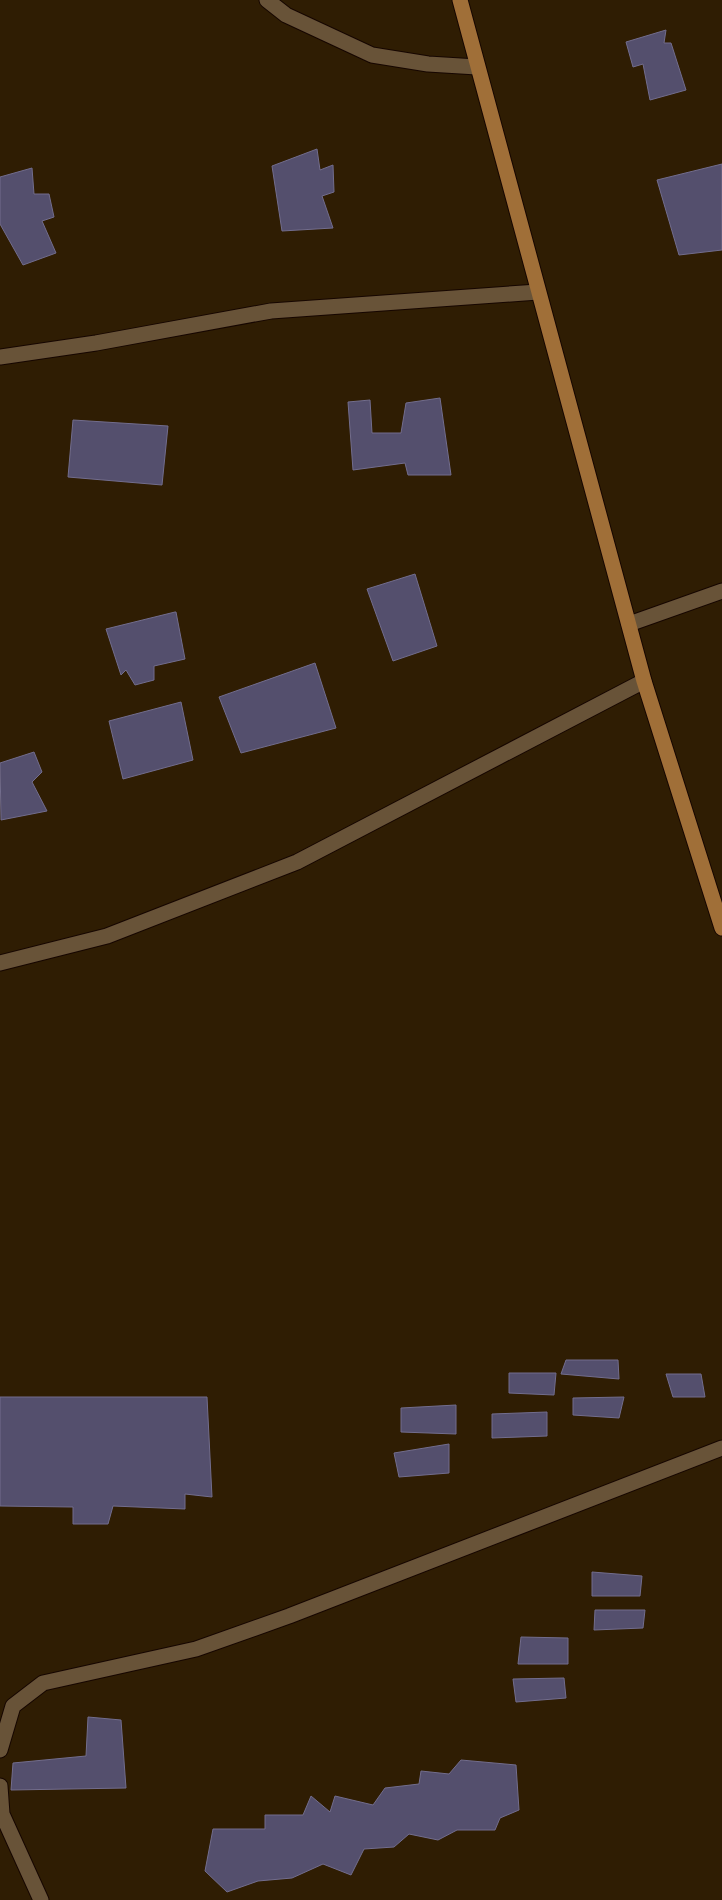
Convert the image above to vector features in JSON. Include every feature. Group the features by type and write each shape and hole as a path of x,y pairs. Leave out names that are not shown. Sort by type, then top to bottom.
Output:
{"main road":[{"path":"460,0 644,681 722,928"}],"street":[{"path":"267,0 286,15 372,54 428,64 478,67"},
{"path":"0,357 96,343 271,311 538,292"},
{"path":"629,624 722,592"},
{"path":"0,963 107,936 297,862 644,681"},
{"path":"0,1750 13,1706 42,1683 196,1649 298,1612 722,1448"},
{"path":"0,1786 2,1814 41,1900"}],"building":[{"path":"666,30 664,43 671,43 686,90 650,100 643,64 633,67 626,42"},
{"path":"317,149 320,170 333,165 334,192 322,196 333,228 282,231 272,166"},
{"path":"722,164 722,250 679,255 657,180"},
{"path":"32,168 34,194 49,194 54,217 42,221 56,253 23,265 0,224 0,177"},
{"path":"440,398 451,475 408,475 405,463 353,470 348,402 370,400 372,433 401,433 406,403"},
{"path":"73,420 168,426 162,485 68,477"},
{"path":"415,574 437,646 393,661 367,589"},
{"path":"176,612 185,659 154,666 154,680 135,685 126,670 121,675 106,629"},
{"path":"315,663 336,728 241,753 219,697"},
{"path":"181,702 193,760 123,779 109,721"},
{"path":"34,752 42,772 32,782 47,811 1,820 0,763"},
{"path":"566,1360 618,1360 619,1379 561,1374"},
{"path":"509,1373 556,1373 554,1395 509,1393"},
{"path":"666,1374 701,1374 705,1397 673,1397"},
{"path":"0,1397 207,1397 212,1497 185,1494 185,1509 113,1506 108,1524 73,1524 73,1507 0,1506"},
{"path":"624,1397 619,1418 573,1415 573,1398"},
{"path":"456,1405 456,1434 401,1432 401,1408"},
{"path":"547,1412 547,1436 492,1438 492,1414"},
{"path":"449,1444 449,1473 399,1477 394,1453"},
{"path":"592,1572 642,1576 640,1596 592,1596"},
{"path":"595,1610 645,1610 643,1628 594,1630"},
{"path":"521,1637 568,1638 568,1664 518,1664"},
{"path":"564,1678 566,1698 516,1702 513,1679"},
{"path":"88,1717 121,1720 126,1788 11,1790 13,1763 86,1756"},
{"path":"461,1760 516,1765 519,1810 500,1818 495,1830 457,1830 438,1840 409,1834 394,1847 364,1849 351,1875 323,1864 292,1878 258,1881 227,1892 205,1871 213,1829 265,1829 265,1815 303,1815 311,1796 330,1812 335,1796 373,1805 385,1788 419,1784 421,1771 449,1774"}]}
